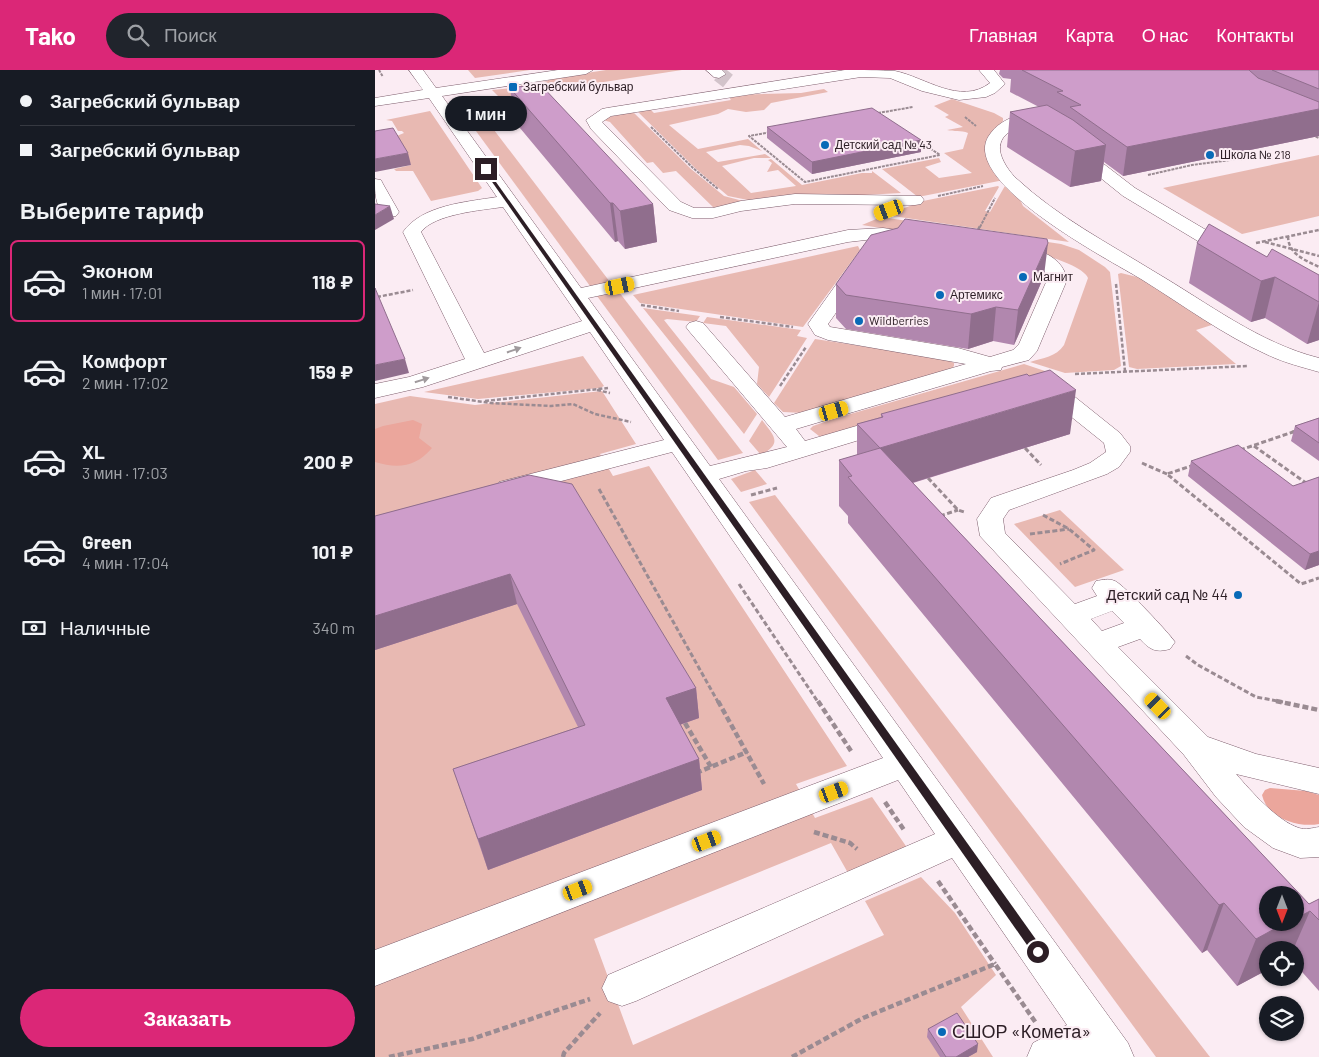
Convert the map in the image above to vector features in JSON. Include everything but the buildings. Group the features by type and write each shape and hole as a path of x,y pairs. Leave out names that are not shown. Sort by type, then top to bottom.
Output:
{"street":[{"path":"416,70 573,295 1104,1044 1052,1055"},
{"path":"375,102 431,90 547,70"},
{"path":"375,96 586,70"},
{"path":"573,295 620,286 851,229 915,200 774,200 707,213 683,211 675,206 594,123 597,117 607,112 829,77 878,73 893,74 921,86 956,95 979,94 1005,85 986,70"},
{"path":"720,75 741,91"},
{"path":"979,94 1028,122 1010,122 1006,125 995,139 992,150 1003,173 1020,190 1083,235 1223,321 1279,352 1319,365"},
{"path":"1056,137 1076,150 1129,192 1246,261"},
{"path":"375,184 390,212"},
{"path":"827,199 851,229 931,240"},
{"path":"478,362 412,232 413,227 418,223 441,214 507,201"},
{"path":"883,233 820,320 819,328 828,334 958,355 993,365"},
{"path":"781,426 1021,356 1029,346 1058,274 1054,267 1037,257 989,249"},
{"path":"699,318 801,450"},
{"path":"375,391 415,382 549,337 595,325"},
{"path":"1028,386 1057,394 1112,438 1119,451 1112,462 1103,467 1000,504 992,512 989,519 993,536 1196,746 1220,779 1267,827 1283,838 1301,843 1319,842"},
{"path":"702,476 801,450 913,417"},
{"path":"481,494 679,443"},
{"path":"1071,616 1112,594 1152,634"},
{"path":"1097,644 1152,634"},
{"path":"1196,746 1224,758 1263,770 1319,781"},
{"path":"375,968 905,763"},
{"path":"622,988 959,839"}],"path":[{"path":"379,70 383,77"},
{"path":"877,113 941,155 805,182 749,136 914,106"},
{"path":"646,123 719,190"},
{"path":"813,125 820,130"},
{"path":"1306,132 1319,138"},
{"path":"1314,136 1318,133"},
{"path":"1231,154 1242,160"},
{"path":"1143,174 1146,176 1205,163 1242,160 1253,157 1253,154"},
{"path":"931,198 986,186"},
{"path":"978,230 986,215"},
{"path":"1225,250 1319,230"},
{"path":"1287,236 1290,248 1319,267"},
{"path":"1264,242 1319,256"},
{"path":"1115,278 1125,371"},
{"path":"377,297 439,284"},
{"path":"635,304 699,318 802,329 819,328"},
{"path":"1028,386 1045,376 1254,366"},
{"path":"479,402 609,388"},
{"path":"594,389 613,394"},
{"path":"491,403 551,406 573,404 617,421 631,422"},
{"path":"1236,451 1300,430"},
{"path":"1254,445 1313,488"},
{"path":"1167,474 1201,462"},
{"path":"1145,464 1167,474 1301,584 1319,578"},
{"path":"587,467 781,812"},
{"path":"928,478 958,510 933,518"},
{"path":"745,497 777,488"},
{"path":"1014,498 1069,529 1093,550 1032,576"},
{"path":"1001,545 1029,534 1069,529"},
{"path":"735,577 869,778"},
{"path":"1152,634 1170,642 1198,665 1256,697 1319,710"},
{"path":"685,723 711,767"},
{"path":"694,774 747,752"},
{"path":"814,832 850,843 887,871"},
{"path":"793,1057 863,1018 995,964 1052,1055"},
{"path":"389,1057 472,1039 622,988"},
{"path":"563,1057 564,1053 622,988"}],"shaded area":[{"path":"468,70 530,70 475,78"},
{"path":"606,70 682,70 500,98 492,90 522,87 521,85 548,81 547,79"},
{"path":"824,89 828,92 771,103 764,110 746,112 728,109 718,114 669,125 698,149 748,139 762,151 740,145 706,152 718,162 765,154 771,158 754,158 722,166 751,193 796,186 778,170 767,172 772,163 768,160 771,159 802,185 862,173 872,173 872,171 901,193 753,201 728,196 695,168 637,111 651,110 654,113 731,100 727,95 801,93"},
{"path":"952,99 994,113 1003,118 1003,121 997,128 1004,180 918,197 882,169 939,158 941,162 925,167 939,178 972,173 944,153 963,149 968,133 947,130 963,127 945,117 949,115 934,106"},
{"path":"475,105 610,282 590,286 459,108"},
{"path":"430,111 482,188 478,191 431,201 413,171 396,171 394,169 411,165 397,140 382,142 404,133 398,131 392,121 386,120"},
{"path":"633,112 691,169 724,196 747,202 715,209 676,171 663,173 653,162 647,163 610,122 603,120 608,117"},
{"path":"1319,155 1319,216 1242,234 1163,188"},
{"path":"1006,184 1019,197 1023,206 1069,242 886,215 923,201 998,186 985,211 990,212"},
{"path":"881,217 1061,244 1079,250 1110,272 1121,366 1114,370 1065,373 1030,362 1053,355 1064,345 1088,278 1080,270 1066,262 1037,253 862,225"},
{"path":"858,246 860,250 803,327 640,303 633,295"},
{"path":"1121,273 1145,279 1218,323 1196,330 1236,364 1137,369 1129,367 1118,274"},
{"path":"619,292 743,453 718,460 597,296"},
{"path":"643,308 700,316 696,322 664,320 711,379 734,387 757,414 744,434"},
{"path":"707,317 801,330 797,336 807,338 769,397 757,384 759,367 726,326 703,323"},
{"path":"815,339 946,359 954,363 954,366 950,370 804,413 783,412 774,403"},
{"path":"583,356 604,386 600,388 478,399 424,392"},
{"path":"1024,364 1054,374 827,436 819,436 810,429 813,426 833,419"},
{"path":"602,391 636,444 600,454 613,476 649,466 847,766 796,784 815,818 872,797 908,849 852,880 831,843 594,939 633,1045 884,935 865,901 921,877 955,913 996,975 961,1007 993,1057 375,1057 375,404 410,396 475,405"},
{"path":"413,420 422,424 419,438 432,448 420,459 406,465 399,466 375,462 375,429"},
{"path":"762,420 773,435 774,443 768,451 761,455 749,441"},
{"path":"755,470 767,484 741,492 731,479"},
{"path":"775,495 1210,1057 1156,1057 749,502"},
{"path":"1060,510 1124,570 1075,587 1014,524"},
{"path":"1270,788 1306,791 1319,795 1319,824 1293,823 1270,810 1262,795 1265,790"}],"tunnel":[{"path":"719,74 728,81"}],"place":[{"name":"Загребский бульвар","path":"513,87"},
{"name":"Детский сад № 43","path":"825,145"},
{"name":"Школа № 218","path":"1210,155"},
{"name":"Магнит","path":"1023,277"},
{"name":"Артемикс","path":"940,295"},
{"name":"Wildberries","path":"859,321"},
{"name":"Детский сад № 44","path":"1238,595"},
{"name":"СШОР «Комета»","path":"942,1032"}],"route":[{"path":"486,169 1038,952"}]}
